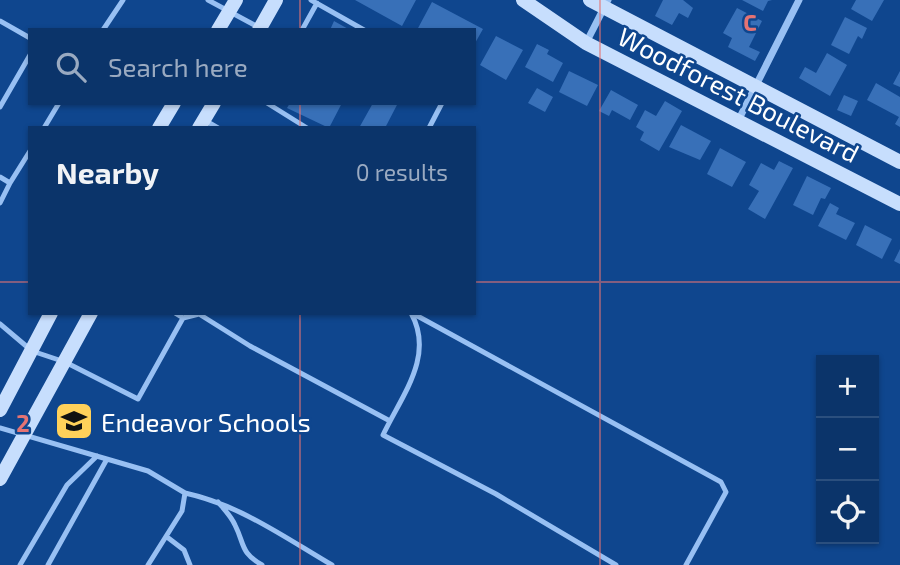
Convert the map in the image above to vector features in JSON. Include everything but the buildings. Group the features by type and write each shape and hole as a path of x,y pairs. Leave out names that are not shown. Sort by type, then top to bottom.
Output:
{"main road":[{"path":"261,28 276,0"},
{"name":"Woodforest Boulevard","path":"523,0 586,43 899,202"},
{"name":"Woodforest Boulevard","path":"590,0 606,5 755,87 900,162"},
{"path":"219,28 233,6"},
{"path":"160,126 173,105"},
{"path":"201,124 213,105"},
{"path":"0,410 50,315"},
{"path":"0,479 90,315"}],"street":[{"path":"738,121 799,0"},
{"path":"586,43 606,5"}],"lane":[{"path":"104,28 123,0"},
{"path":"208,0 233,6 259,28"},
{"path":"303,28 314,2 360,28"},
{"path":"0,21 28,37"},
{"path":"0,107 28,58"},
{"path":"45,126 57,105"},
{"path":"270,105 304,126"},
{"path":"430,126 441,105"},
{"path":"0,203 28,154"},
{"path":"0,177 10,183"},
{"path":"0,324 32,351 65,362 138,399 185,315"},
{"path":"202,315 250,346 390,421"},
{"path":"413,315 419,329 421,355 383,435 496,494 617,565"},
{"path":"416,315 721,482 726,492 686,565"},
{"path":"0,428 148,471 185,494 216,500 242,512 332,565"},
{"path":"20,565 67,485 97,456"},
{"path":"48,565 107,459"},
{"path":"148,565 182,511 185,494"},
{"path":"216,500 234,521 241,547 250,558 262,565"},
{"path":"167,537 184,550 190,565"}],"place":[{"name":"Endeavor Schools","path":"74,421"}]}
